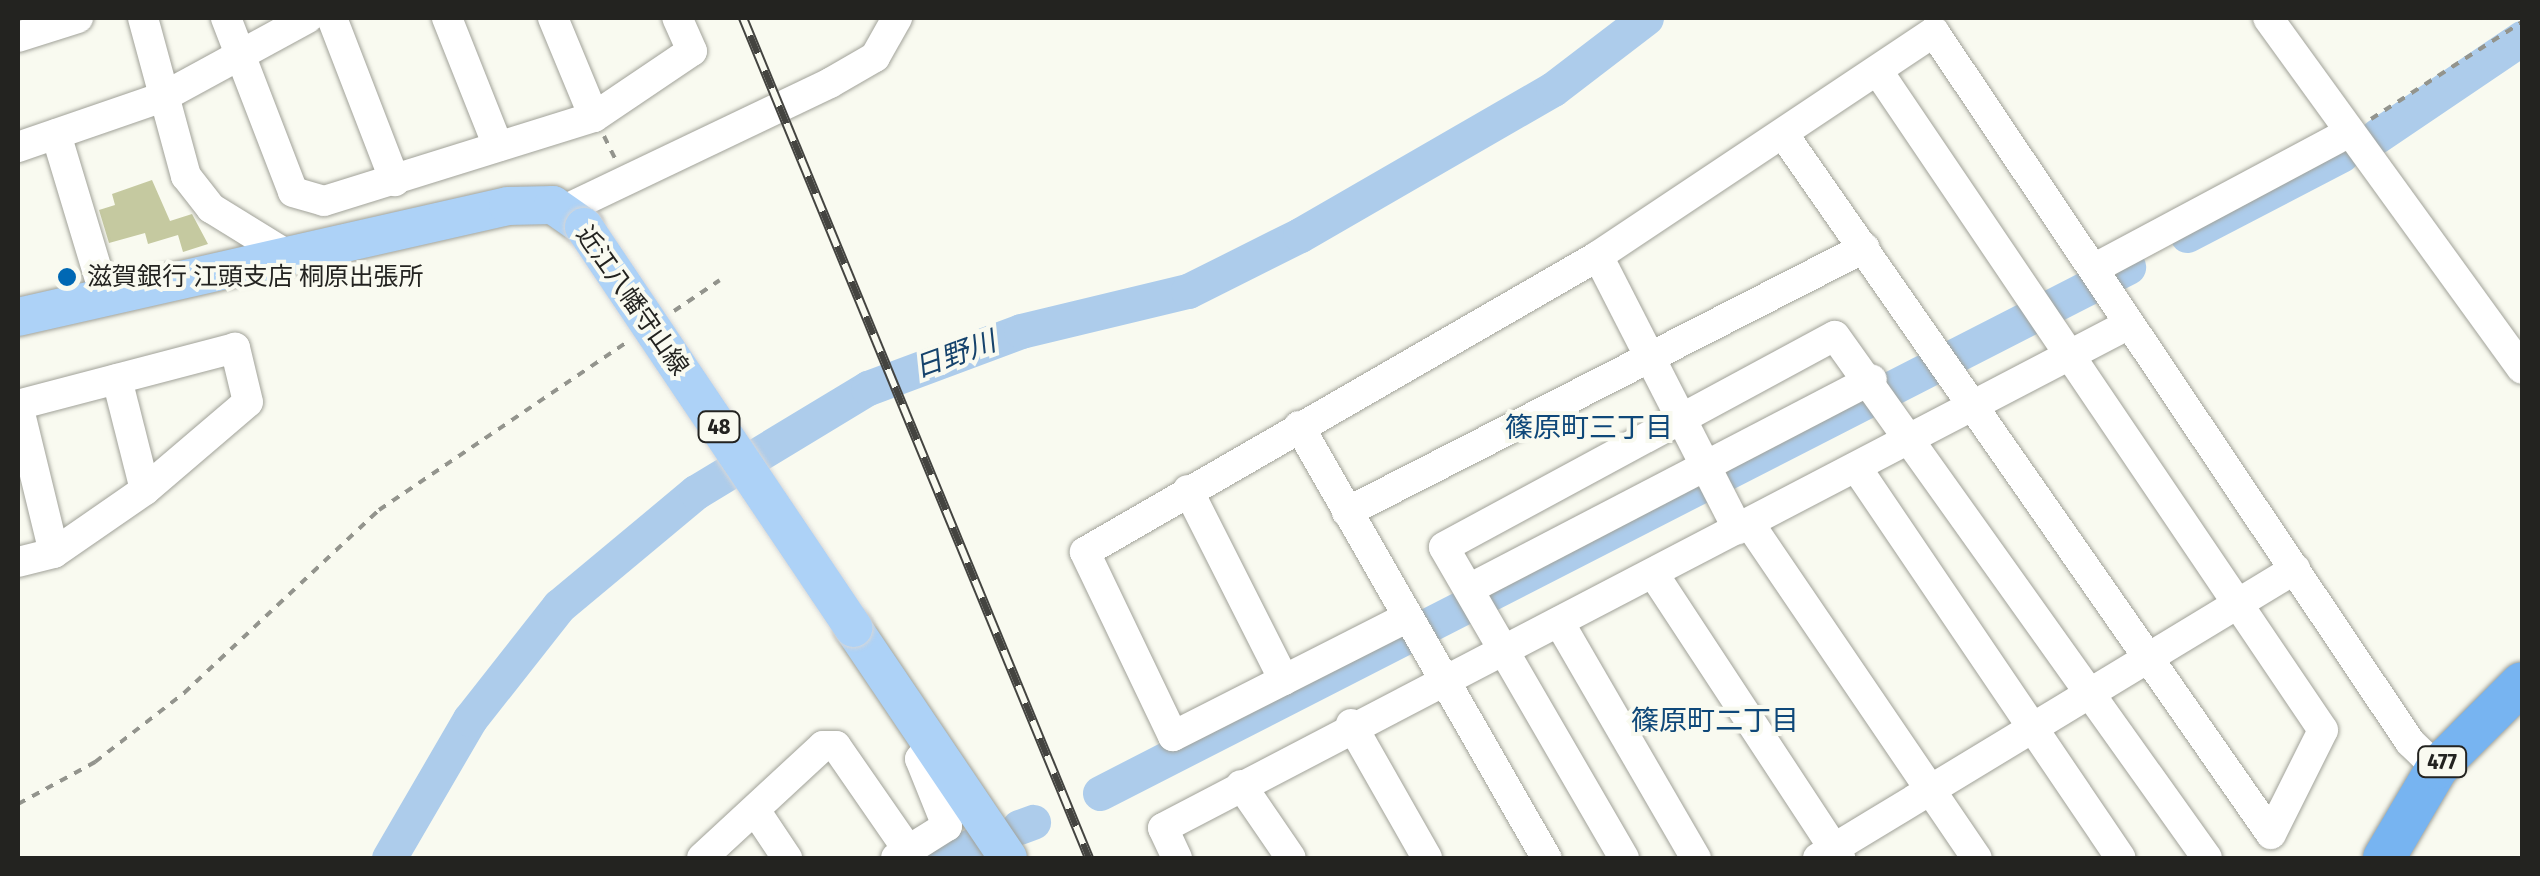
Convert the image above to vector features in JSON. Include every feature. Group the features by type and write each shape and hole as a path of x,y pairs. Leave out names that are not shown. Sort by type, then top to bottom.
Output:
{"highway":[{"name":"477","path":"2384,858 2437,768 2522,683"}],"main road":[{"name":"近江八幡守山線","path":"18,318 508,206 574,218 1008,858"}],"street":[{"path":"18,37 78,18"},
{"path":"143,18 186,176 210,208 287,255"},
{"path":"226,18 293,192 324,201 498,146 596,121 692,52 676,18"},
{"path":"18,147 163,97 308,18"},
{"path":"332,18 395,181"},
{"path":"447,18 498,146"},
{"path":"554,18 596,121"},
{"path":"574,218 875,57 897,18"},
{"path":"2268,18 2522,369"},
{"path":"1411,629 1284,680 1173,736 1085,552 1598,256 1786,138 1934,32 2410,742 2437,768"},
{"path":"1786,138 2271,834 2322,730 2232,602 1879,73"},
{"path":"2101,277 2343,124"},
{"path":"56,134 105,296"},
{"path":"1347,512 1864,248"},
{"path":"1598,256 1711,476 1932,788 1977,858"},
{"path":"1177,858 1163,828 1240,784 1350,724 1560,622 2130,324"},
{"path":"1624,858 1444,546 1680,415 1834,336 1878,390 2086,693 2206,858"},
{"path":"18,562 54,552 145,490 248,402 234,348 18,405 54,552"},
{"path":"117,379 145,490"},
{"path":"1474,597 1878,390"},
{"path":"1300,426 1411,629 1546,858"},
{"path":"1856,467 2121,858"},
{"path":"1188,490 1284,680"},
{"path":"1653,573 1831,855 2232,602 2295,568"},
{"path":"1560,622 1696,858"},
{"path":"1350,724 1427,858"},
{"path":"702,858 823,746 836,746 902,854 946,826 920,758 932,743"},
{"path":"1240,784 1291,858"},
{"path":"755,810 786,858"}],"path":[{"path":"2343,124 2522,22"},
{"path":"596,121 622,172"},
{"path":"671,313 720,280"},
{"path":"18,804 95,762 184,693 378,510 638,335"}],"building":[{"path":"152,180 170,221 192,214 208,244 183,252 178,235 148,244 145,233 109,243 99,210 115,205 112,194"}],"waterway":[{"name":"日野川","path":"389,858 470,719 559,606 696,492 868,388 1021,331 1188,291 1300,235 1553,89 1646,18"},
{"path":"2377,136 2522,38"},
{"path":"2187,235 2341,155"},
{"path":"1100,793 2128,267"},
{"path":"1019,827 1033,822"},
{"path":"944,858 982,841"}],"railway":[{"path":"743,18 1089,858"}],"place":[{"name":"滋賀銀行 江頭支店 桐原出張所","path":"67,277"}],"district":[{"name":"篠原町三丁目","path":"1589,428"},
{"name":"篠原町二丁目","path":"1715,721"}]}
